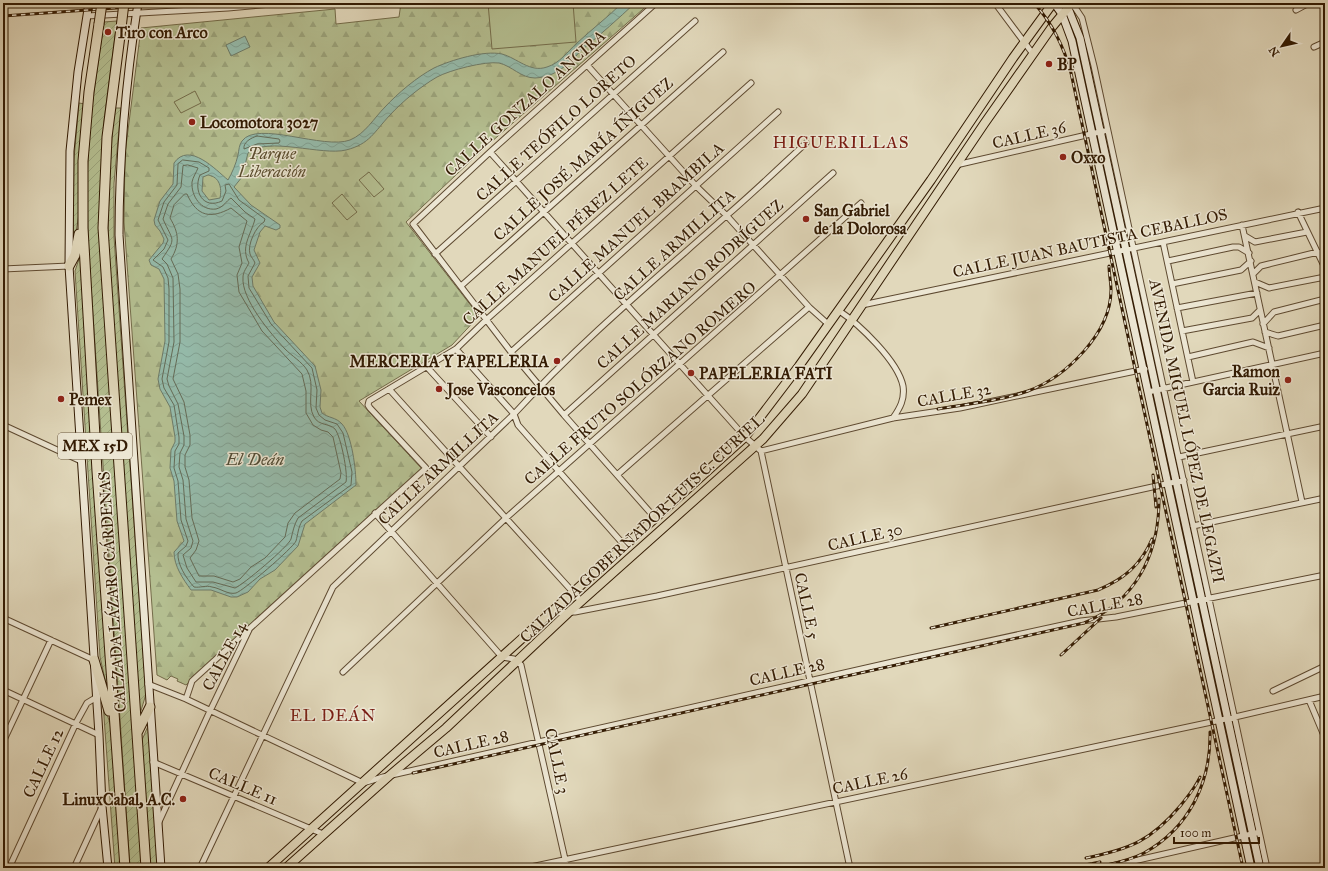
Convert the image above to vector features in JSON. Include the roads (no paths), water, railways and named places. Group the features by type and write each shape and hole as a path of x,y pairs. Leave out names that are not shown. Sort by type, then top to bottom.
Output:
{"highway":[{"name":"CALZADA LÁZARO CÁRDENAS","path":"102,3 89,92 84,161 83,205 87,309 114,727 125,868"},
{"name":"CALZADA LÁZARO CÁRDENAS","path":"124,3 107,137 103,228 146,868"},
{"path":"69,266 75,255 83,205"},
{"path":"94,660 114,727"},
{"path":"137,735 150,707"}],"main road":[{"name":"CALZADA LÁZARO CÁRDENAS","path":"89,3 78,72 70,151 69,266 97,697 102,806 108,868"},
{"name":"CALZADA LÁZARO CÁRDENAS","path":"138,3 122,128 118,235 161,868"},
{"path":"1025,41 1054,3"},
{"name":"AVENIDA MIGUEL LÓPEZ DE LEGAZPI","path":"1054,3 1062,14 1072,41 1250,868"},
{"name":"CALZADA GOBERNADOR LUIS C. CURIEL","path":"286,868 389,776 446,728 581,601 758,449 802,394 860,305 956,165 1033,54 1070,4"},
{"name":"AVENIDA MIGUEL LÓPEZ DE LEGAZPI","path":"1070,4 1104,131 1130,249 1256,833 1260,868"},
{"name":"CALZADA GOBERNADOR LUIS C. CURIEL","path":"273,867 312,829 745,438 931,180 1025,41"}],"street":[{"path":"87,16 228,8 282,3"},
{"name":"CALLE GONZALO ANCIRA","path":"435,254 413,224 490,152 656,3"},
{"path":"995,3 1025,41 1033,54"},
{"path":"1296,10 1309,3"},
{"name":"CALLE TEÓFILO LORETO","path":"435,254 695,21"},
{"path":"1314,47 1325,42"},
{"name":"CALLE JOSÉ MARÍA ÍÑIGUEZ","path":"461,286 723,52"},
{"path":"587,65 696,186 727,216 809,307 828,324"},
{"name":"CALLE MANUEL PÉREZ LETE","path":"368,405 370,401 456,349 486,320 752,83"},
{"name":"CALLE MANUEL BRAMBILA","path":"511,352 778,112"},
{"name":"CALLE 36","path":"956,165 1104,131"},
{"name":"CALLE ARMILLITA","path":"200,868 264,736 333,587 390,531 491,437 540,386 626,304 727,216 806,143"},
{"path":"490,152 745,438 758,449"},
{"name":"CALLE MARIANO RODRÍGUEZ","path":"564,415 753,246 833,172"},
{"name":"CALLE FRUTO SOLÓRZANO ROMERO","path":"342,672 506,518 861,203"},
{"name":"CALLE JUAN BAUTISTA CEBALLOS","path":"860,305 1163,242 1298,212 1325,208"},
{"path":"1298,212 1307,232 1323,258 1325,268"},
{"path":"1242,225 1302,502"},
{"path":"1245,235 1255,242 1307,232"},
{"path":"1163,242 1193,382"},
{"path":"1168,262 1233,247 1239,247 1249,253"},
{"path":"1253,274 1261,266 1318,252"},
{"path":"435,254 484,314 486,320 511,352 564,415 656,519"},
{"path":"1172,284 1241,270 1250,261"},
{"path":"3,269 69,266"},
{"path":"1255,282 1269,288 1325,277"},
{"path":"1177,308 1257,293"},
{"path":"1263,324 1274,312 1325,299"},
{"path":"617,475 809,307"},
{"path":"838,310 851,319 872,339 899,376 903,385 903,400 900,409 893,418"},
{"path":"1182,331 1252,318 1260,310"},
{"path":"1265,332 1278,336 1325,325"},
{"path":"1188,357 1253,342 1269,348"},
{"path":"456,349 514,414 518,424 624,546"},
{"path":"1148,392 1325,353"},
{"path":"426,366 491,437"},
{"name":"CALLE 32","path":"758,449 893,418 960,408 1155,367"},
{"path":"389,389 581,601"},
{"name":"AVENIDA MIGUEL LÓPEZ DE LEGAZPI","path":"1160,389 1179,457 1180,481 1193,526 1206,599"},
{"name":"CALLE 14","path":"158,826 210,711 250,628 426,468 368,405"},
{"path":"3,425 81,461"},
{"path":"1179,457 1325,426"},
{"name":"CALLE 5","path":"758,449 850,868"},
{"name":"CALLE 30","path":"550,613 568,613 785,568 1180,481"},
{"path":"1193,526 1325,498"},
{"path":"375,513 502,657 518,661"},
{"name":"CALLE 28","path":"364,783 809,680 1081,621 1116,618 1325,574"},
{"path":"3,618 94,660"},
{"path":"186,699 192,681 250,628"},
{"path":"3,742 51,640"},
{"name":"CALLE 3","path":"518,661 523,667 568,868"},
{"path":"1273,691 1325,666"},
{"path":"148,684 186,699 364,783"},
{"path":"3,690 99,735"},
{"name":"CALLE 26","path":"526,868 835,801 1219,721 1325,696"},
{"name":"CALLE 12","path":"9,868 76,723 87,703 97,697"},
{"path":"1309,700 1325,738"},
{"name":"CALLE 11","path":"153,762 323,834"},
{"path":"74,868 102,806"},
{"path":"1102,868 1256,833"},
{"name":"AVENIDA MIGUEL LÓPEZ DE LEGAZPI","path":"1256,833 1267,868"}],"water":[{"name":"El Deán","path":"622,3 635,3 567,64 550,75 535,78 525,76 499,63 485,63 468,67 443,74 424,85 400,105 371,137 354,147 346,150 323,151 268,146 257,148 248,153 242,177 234,187 251,205 280,225 280,228 276,230 265,226 260,232 254,250 260,263 252,277 253,286 274,322 315,366 321,390 320,407 322,413 340,422 345,429 351,444 356,485 305,524 298,546 275,570 260,579 248,592 237,597 231,597 211,590 191,590 180,572 174,557 174,552 184,541 177,521 174,481 170,468 171,450 175,442 175,437 170,407 160,389 158,379 165,341 164,279 159,269 151,265 149,260 163,243 164,239 155,225 154,220 160,201 173,184 174,163 180,157 187,155 195,156 210,164 228,180 235,165 241,143 250,135 262,133 324,141 339,142 350,140 365,130 385,107 402,91 434,68 468,56 486,53 502,54 529,67 547,67 560,60","holes":["208,175 212,176 218,181 221,194 220,198 209,200 202,191 203,177"]},
{"path":"245,36 250,47 231,56 226,45"}],"railway":[{"path":"3,16 186,3"},
{"path":"1034,3 1057,36 1071,73 1243,868"},
{"path":"938,409 995,400 1028,391 1057,375 1071,364 1095,337 1103,322 1109,306 1111,290 1109,266"},
{"path":"1153,475 1156,507"},
{"path":"413,773 1084,623 1102,614 1118,602 1131,589 1141,573 1149,557 1155,538 1159,499"},
{"path":"931,628 1098,590 1116,581 1131,570 1143,556 1152,539"},
{"path":"1061,655 1101,618"},
{"path":"1094,868 1119,862 1144,853 1160,843 1185,817 1201,786 1206,769 1210,732"},
{"path":"1086,858 1127,847 1139,842 1149,835 1160,827 1181,805 1194,788 1200,777"},
{"path":"1070,868 1100,862"}],"place":[{"name":"Tiro con Arco","path":"108,32"},
{"name":"BP","path":"1049,64"},
{"name":"Locomotora 3027","path":"192,122"},
{"name":"Oxxo","path":"1063,157"},
{"name":"San Gabriel de la Dolorosa","path":"806,219"},
{"name":"MERCERIA Y PAPELERIA","path":"557,361"},
{"name":"PAPELERIA FATI","path":"691,373"},
{"name":"Ramon Garcia Ruiz","path":"1288,380"},
{"name":"Jose Vasconcelos","path":"439,389"},
{"name":"Pemex","path":"61,399"},
{"name":"LinuxCabal, A.C.","path":"183,799"}],"district":[{"name":"HIGUERILLAS","path":"841,142"},
{"name":"EL DEÁN","path":"333,715"}],"park label":[{"name":"Parque Liberación","path":"272,162"}]}
